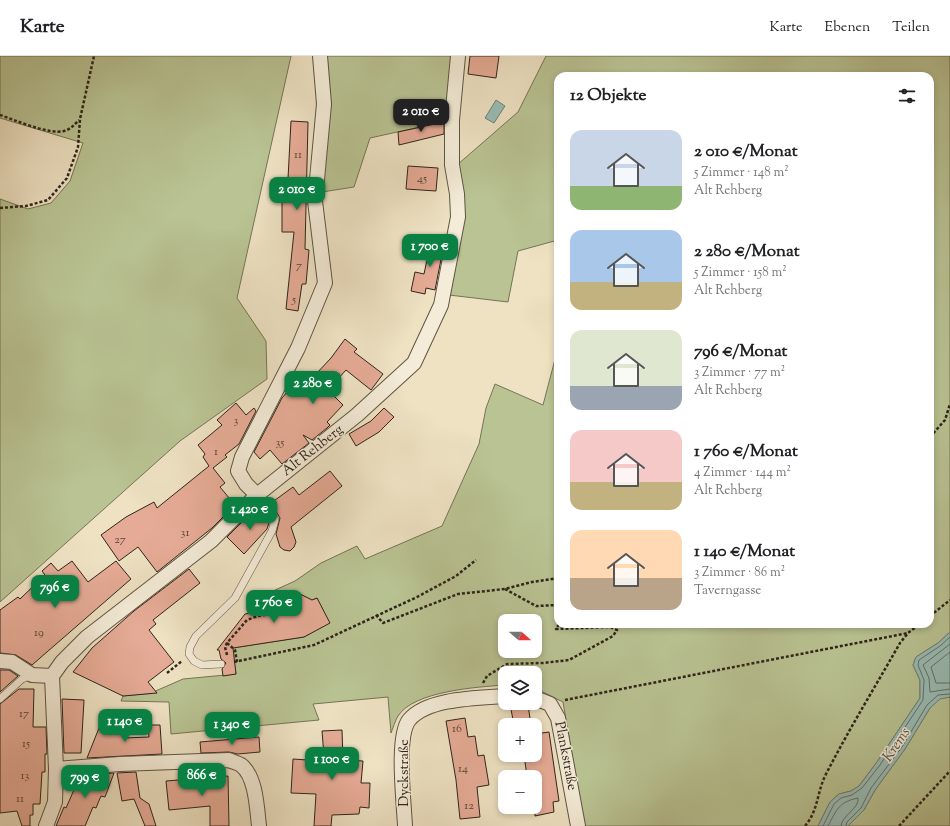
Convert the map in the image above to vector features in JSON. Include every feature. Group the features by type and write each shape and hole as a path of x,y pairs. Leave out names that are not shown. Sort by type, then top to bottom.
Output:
{"street":[{"path":"257,495 246,484 238,471 242,457 298,348 325,283 325,270 315,201 324,104 320,56"},
{"name":"Alt Rehberg","path":"52,676 62,662 87,637 211,541 257,495 357,415 414,363 428,337 441,306 458,217 457,194 452,165 452,128 458,56"},
{"path":"0,661 12,662 32,675 52,676 56,769 55,802 46,826"},
{"path":"476,698 498,696"},
{"name":"Dyckstraße","path":"405,826 402,737 409,721 422,710 442,703 476,698"},
{"name":"Plankstraße","path":"542,701 550,704 558,718 578,826"},
{"path":"56,769 120,764 229,760 241,765 248,774 256,798 258,826"}],"lane":[{"path":"221,664 202,665 194,661 189,654 190,647 196,636 235,598 272,531 275,520 271,511 257,495"},
{"path":"0,698 22,679 32,675"}],"path":[{"path":"0,208 26,206 48,200 67,178 78,147 80,119 94,56"},
{"path":"0,115 50,130 62,131 72,128 80,119"},
{"path":"934,433 945,420 950,404"},
{"path":"227,643 235,650 236,662 314,645 417,597 456,576 476,560"},
{"path":"376,615 383,622 458,594 506,589 532,582 554,579"},
{"path":"506,589 536,606 554,605"},
{"path":"934,613 950,600"},
{"path":"227,658 227,643 247,620 258,616 294,610"},
{"path":"557,628 583,628"},
{"path":"476,698 487,676 507,664 543,663 569,660 613,636 617,630 612,628"},
{"path":"805,826 812,819 825,778 900,643 915,628"},
{"path":"552,708 563,700 908,634"},
{"path":"167,673 189,654"},
{"path":"898,826 950,771"}],"green space":[{"path":"0,56 291,56 237,298 266,341 267,379 180,441 0,602 0,199 28,209 51,203 70,181 83,143 0,118"},
{"path":"327,56 454,56 447,121 370,138 354,187 322,192 331,105"},
{"path":"546,56 950,56 950,632 938,643 916,657 913,665 920,680 920,698 859,786 851,791 839,794 830,802 818,826 584,826 563,702 542,692 542,666 498,666 498,686 447,692 418,701 406,708 398,716 391,733 388,697 313,704 319,720 171,734 169,702 121,701 123,696 151,693 183,679 236,674 232,648 304,637 329,623 317,598 312,600 294,591 262,596 295,581 321,563 357,546 365,559 442,526 479,444 486,408 495,384 543,405 554,363 554,628 934,628 934,72 554,72 554,241 518,251 508,302 449,295 457,165 518,112"},
{"path":"950,697 950,826 848,826 864,810 875,790 905,749 930,708 940,698"}],"water":[{"path":"496,100 505,106 494,123 485,118"},
{"name":"Krems","path":"950,632 950,697 940,699 930,708 905,749 875,790 864,810 848,826 818,826 830,802 839,794 851,791 859,786 920,698 920,680 913,665 916,657 938,643"}],"building":[{"path":"470,56 499,56 496,78 468,74"},
{"path":"291,121 308,122 305,249 309,250 306,284 302,284 298,311 286,309 294,232 282,232 282,198 287,198"},
{"path":"444,122 444,134 399,145 398,132"},
{"path":"408,166 438,168 436,191 406,189"},
{"path":"432,236 445,239 435,290 426,288 425,294 411,291 415,272 424,274"},
{"path":"345,339 357,349 354,352 383,374 371,390 346,370 328,390 343,405 327,422 330,425 312,440 303,435 309,443 282,464 270,450 260,459 254,452 282,398 292,386 299,392 331,358"},
{"path":"236,403 246,415 254,408 256,411 239,444 225,455 227,457 213,468 225,483 220,487 235,505 212,528 157,572 138,547 119,561 101,535 126,517 154,502 157,508 209,466 203,457 205,454 198,445 222,425 217,420"},
{"path":"384,408 394,417 379,432 356,446 349,434 371,421"},
{"path":"330,471 342,486 291,527 296,542 290,551 284,550 280,547 276,534 280,518 271,503 293,487 299,495"},
{"path":"263,509 270,520 267,529 244,554 227,537 251,513 254,516"},
{"path":"72,561 88,582 116,561 131,579 32,665 16,655 0,653 0,610 18,597 20,599 45,575 42,571 51,563 58,571"},
{"path":"189,569 200,583 153,620 156,624 149,630 174,662 148,682 157,693 123,696 73,672 92,648 134,611"},
{"path":"294,591 312,600 317,598 330,623 304,637 233,648 236,674 223,676 222,669 226,663 221,659 219,650 217,650 245,614 250,613 262,596"},
{"path":"0,670 9,670 18,676 0,692"},
{"path":"19,689 34,689 33,727 46,727 47,754 45,754 45,772 42,772 40,804 33,804 33,815 30,815 30,826 22,826 17,811 0,813 0,704"},
{"path":"62,699 84,700 81,753 64,753"},
{"path":"511,710 529,710 530,718 513,718"},
{"path":"465,718 468,737 475,736 478,756 484,755 489,785 477,787 480,817 460,819 456,780 446,721"},
{"path":"148,725 160,725 162,754 87,758 99,728 123,727 124,738 149,737"},
{"path":"342,730 343,760 363,761 361,783 370,783 369,808 360,807 359,814 332,815 331,826 314,826 316,794 291,793 293,759 322,761 322,756 324,756 322,731"},
{"path":"549,732 559,801 553,802 554,812 535,816 535,814 542,814 542,770 526,770 525,762 542,762 542,733"},
{"path":"259,737 260,752 238,754 229,752 201,753 200,742"},
{"path":"136,772 140,798 149,804 156,826 145,826 134,799 122,801 117,773"},
{"path":"114,773 105,797 101,796 96,808 93,807 85,826 56,826 64,807 66,808 80,776"},
{"path":"228,776 229,826 210,826 210,806 169,810 166,781"}]}
